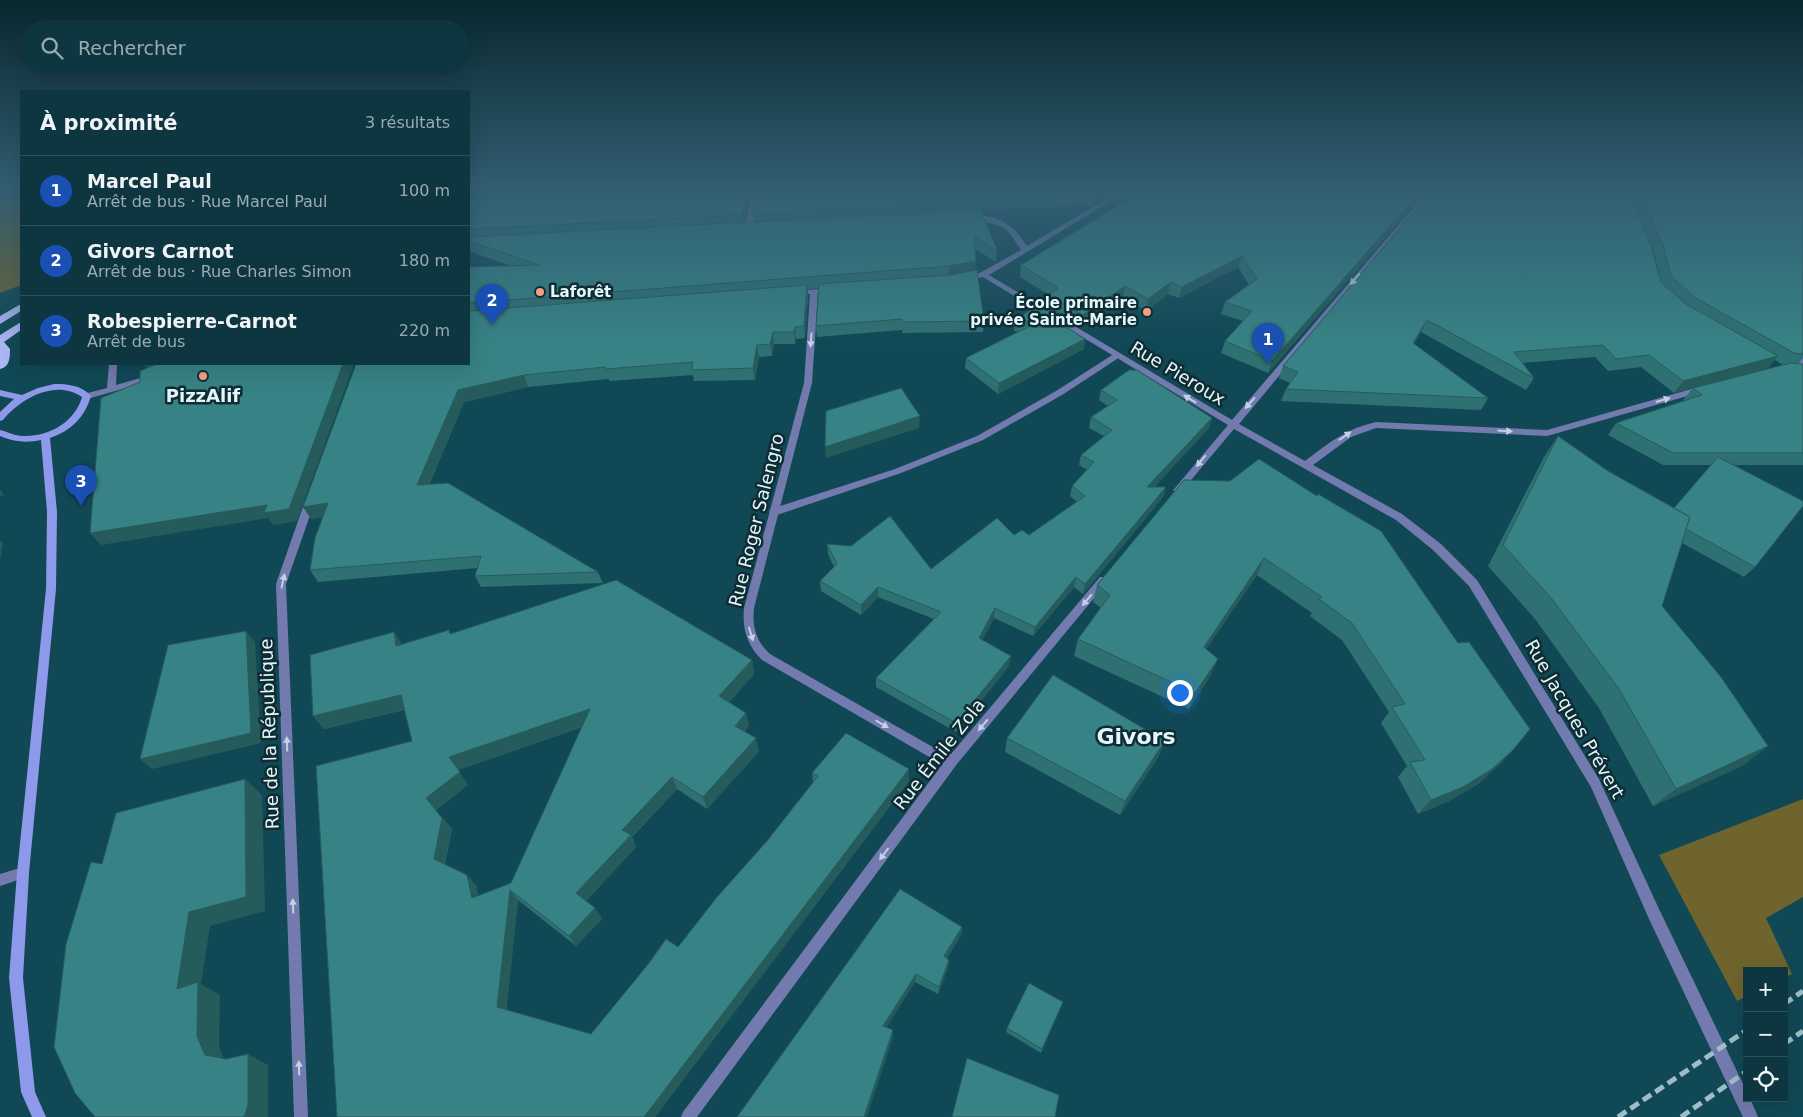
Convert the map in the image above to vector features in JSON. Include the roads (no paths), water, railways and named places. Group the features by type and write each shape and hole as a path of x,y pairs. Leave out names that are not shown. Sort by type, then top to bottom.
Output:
{"main road":[{"path":"0,321 20,308"},
{"path":"0,366 4,361 5,350 0,342 20,326"},
{"path":"0,418 22,398 55,387 70,387 81,390 87,396 86,406 78,417 64,428 45,436 18,440 7,438 0,433"},
{"path":"0,393 22,398"},
{"path":"39,1117 28,1092 16,978 23,873 50,589 52,512 45,436"}],"street":[{"path":"1020,241 1025,250"},
{"path":"966,278 984,275 1040,241"},
{"path":"1169,501 1388,241"},
{"name":"Rue Pieroux","path":"984,275 1232,424 1306,465"},
{"path":"785,294 843,290"},
{"name":"Rue Roger Salengro","path":"814,292 808,383 773,522 761,560 747,621 755,648 766,657 935,754 953,760"},
{"path":"1801,371 1798,359 1803,352"},
{"path":"774,512 898,471 980,438 1118,356"},
{"path":"111,390 113,365"},
{"path":"87,396 159,375"},
{"path":"1306,465 1351,432 1364,427 1376,425 1547,433 1714,386"},
{"name":"Rue Jacques Prévert","path":"1306,465 1399,517 1437,547 1473,583 1595,783 1654,914 1751,1117"},
{"name":"Rue de la République","path":"301,1117 280,584 314,492"},
{"name":"Rue Émile Zola","path":"688,1117 953,760 1114,568"},
{"path":"0,880 23,873"}],"railway":[{"path":"1788,1001 1803,991"},
{"path":"1788,1041 1803,1031"},
{"path":"1618,1117 1743,1033"},
{"path":"1681,1117 1743,1074"}],"place":[{"name":"Laforêt","path":"540,292"},
{"name":"École primaire privée Sainte-Marie","path":"1147,312"},
{"name":"Givors Carnot","path":"492,325"},
{"name":"Marcel Paul","path":"1268,364"},
{"name":"PizzAlif","path":"203,376"},
{"name":"Robespierre-Carnot","path":"81,506"}],"district":[{"name":"Givors","path":"1136,736"}]}
